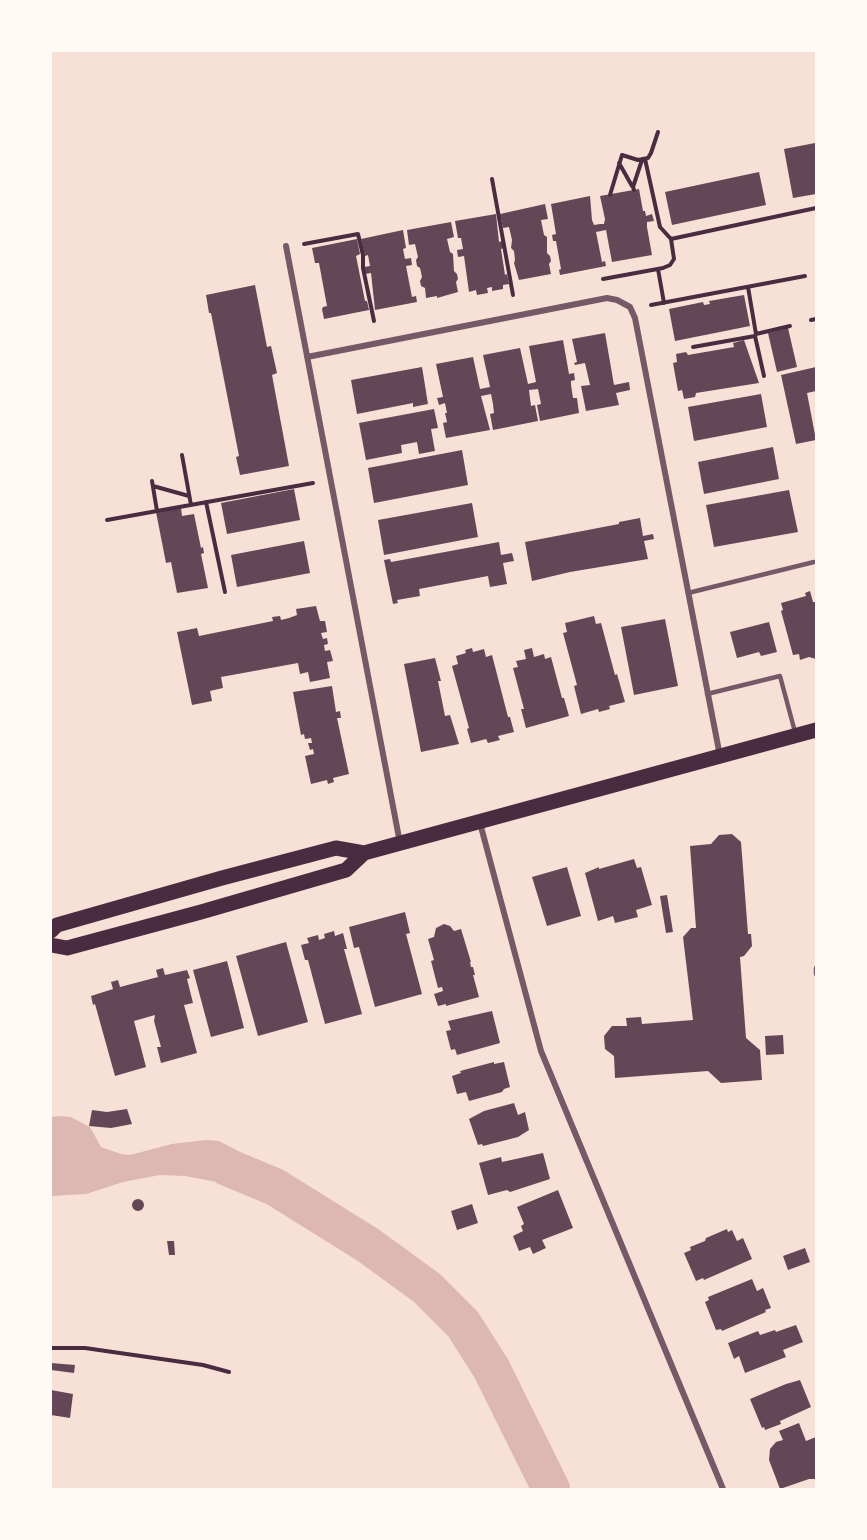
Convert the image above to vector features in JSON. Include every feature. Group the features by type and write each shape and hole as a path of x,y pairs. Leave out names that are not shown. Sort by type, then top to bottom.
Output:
{"main road":[{"path":"51,931 57,925 336,848 364,853 816,730"},
{"path":"51,945 67,948 324,877 346,870 364,853"}],"street":[{"path":"286,246 400,844"},
{"path":"307,357 607,298 630,307 635,318 720,756"},
{"path":"480,822 541,1050 723,1489"}],"lane":[{"path":"688,593 814,562"},
{"path":"707,694 780,676 796,735"},
{"path":"816,968 816,974"}],"path":[{"path":"619,163 633,189 643,160 651,153 658,132"},
{"path":"610,195 622,155 643,160"},
{"path":"603,279 658,269 670,265 674,259 671,239 660,227 643,160"},
{"path":"492,179 513,295"},
{"path":"671,239 816,208"},
{"path":"304,244 358,234 374,321"},
{"path":"658,269 664,303"},
{"path":"651,306 805,276"},
{"path":"748,287 764,376"},
{"path":"693,348 790,326"},
{"path":"182,455 191,504"},
{"path":"157,511 153,483 189,496"},
{"path":"107,520 313,483"},
{"path":"206,502 225,592"},
{"path":"51,1348 85,1348 202,1365 229,1372"}],"shaded area":[{"path":"51,1117 71,1117 90,1127 101,1147 121,1154 130,1155 172,1144 206,1140 219,1141 282,1174 275,1187 261,1197 239,1186 185,1176 160,1175 123,1182 86,1194 51,1196"}],"building":[{"path":"815,143 816,194 793,198 784,149"},
{"path":"759,172 766,205 672,225 665,192"},
{"path":"639,189 643,211 646,216 652,214 654,221 647,222 652,255 612,262 606,230 596,232 602,262 605,261 606,266 560,275 556,241 553,241 552,235 556,234 551,204 590,196 594,225 604,224 600,196"},
{"path":"545,204 548,219 541,220 544,235 547,237 551,274 519,280 514,263 514,251 511,248 509,227 503,228 500,214"},
{"path":"496,214 499,242 502,241 504,248 501,249 505,275 507,274 509,284 503,285 503,289 492,291 492,287 487,288 488,293 477,295 476,290 469,292 464,256 458,257 457,250 463,249 455,221"},
{"path":"451,222 454,237 447,239 450,252 453,254 458,292 437,298 437,296 426,298 425,288 421,286 422,277 420,268 417,266 418,257 415,244 409,245 407,230"},
{"path":"403,230 405,259 411,258 412,265 406,266 412,297 416,296 417,302 375,310 371,273 365,274 364,267 370,266 368,255 365,256 361,239"},
{"path":"357,239 360,254 356,256 369,310 324,319 322,309 327,306 319,263 315,263 312,248"},
{"path":"255,285 267,347 271,346 277,373 272,375 289,466 240,475 236,457 239,456 206,295"},
{"path":"744,295 750,326 675,341 669,309 703,302 704,305 710,304 709,301"},
{"path":"788,328 797,367 777,372 768,333"},
{"path":"605,333 614,385 629,382 630,390 616,393 619,405 586,411 581,386 590,385 585,363 575,365 574,363 577,362 572,339"},
{"path":"563,340 569,374 574,373 575,380 571,381 571,385 573,398 577,398 579,413 540,421 537,405 541,404 538,389 529,390 531,406 535,405 538,421 493,430 490,414 494,413 491,394 481,396 490,430 446,438 443,423 447,422 445,413 447,413 445,403 439,405 437,398 443,397 436,364 473,357 480,389 490,387 483,355 520,348 528,384 536,382 529,346"},
{"path":"744,340 759,383 696,393 695,397 684,399 682,390 678,391 673,363 677,362 676,354 686,352 688,355 734,347 733,343"},
{"path":"422,367 428,404 413,407 413,403 357,414 351,380"},
{"path":"816,367 816,391 807,393 816,440 796,444 781,375"},
{"path":"761,394 767,427 694,441 688,407"},
{"path":"434,409 438,428 431,429 435,451 419,454 417,442 401,445 402,453 366,460 359,423"},
{"path":"773,447 779,479 704,494 698,462"},
{"path":"462,450 468,485 374,503 368,468"},
{"path":"294,489 300,520 227,534 221,503"},
{"path":"789,490 798,532 714,547 706,505"},
{"path":"472,503 478,537 384,555 378,520"},
{"path":"181,508 182,516 194,514 201,548 203,547 204,553 201,554 208,588 177,593 171,562 166,563 156,512"},
{"path":"640,518 643,536 653,534 654,539 644,541 648,559 532,581 525,542"},
{"path":"304,541 310,573 237,587 231,555"},
{"path":"499,542 501,555 512,553 514,561 503,563 507,584 490,587 488,576 419,589 420,596 397,600 398,603 393,604 384,560 390,559 391,562"},
{"path":"810,591 813,602 816,602 816,659 809,657 800,660 799,654 793,655 781,603 806,596 805,593"},
{"path":"316,606 320,621 325,621 327,632 321,633 323,639 327,638 328,644 324,645 325,651 330,650 333,661 327,662 330,678 310,682 308,672 300,674 298,663 221,677 223,688 210,691 212,701 192,705 177,632 197,628 199,636 273,621 272,617 280,616 281,620 289,618 297,615 296,609"},
{"path":"594,616 596,624 601,623 625,702 609,706 610,709 599,712 598,709 581,714 574,686 577,685 563,633 567,632 565,623"},
{"path":"665,619 678,686 634,695 621,627"},
{"path":"769,622 777,652 761,656 759,652 737,658 730,632"},
{"path":"472,648 473,652 484,649 486,657 492,655 514,732 498,736 500,740 488,743 486,739 471,743 452,666 458,664 456,656"},
{"path":"532,648 534,657 544,654 545,659 551,657 569,716 526,728 521,709 524,709 513,668 518,667 516,661 526,659 524,650"},
{"path":"435,658 441,681 438,681 445,716 450,715 459,744 421,752 404,664"},
{"path":"332,686 336,712 340,711 341,718 337,718 349,774 333,778 334,782 328,784 327,780 311,784 305,756 314,754 308,743 312,743 311,738 305,739 304,734 301,735 293,692"},
{"path":"732,834 741,842 748,934 751,934 752,946 744,956 740,957 746,1038 760,1050 762,1080 721,1083 708,1071 615,1078 614,1056 605,1049 604,1036 612,1026 627,1026 626,1018 641,1017 642,1024 693,1020 683,937 691,928 696,928 690,846 711,844 719,835"},
{"path":"634,859 637,868 641,867 652,905 636,910 638,917 615,923 613,916 598,921 585,873 599,867 599,869"},
{"path":"567,867 581,916 547,926 532,877"},
{"path":"667,895 673,932 666,933 660,896"},
{"path":"405,912 410,933 406,934 422,994 375,1007 359,947 354,948 349,927"},
{"path":"444,924 450,926 454,931 461,929 471,967 473,967 479,997 438,1006 434,994 443,991 442,987 438,988 428,939 434,937 436,928"},
{"path":"334,931 335,936 343,933 347,949 344,949 362,1014 325,1024 308,960 305,960 301,945 309,943 307,938 318,935 319,940 325,938 324,934"},
{"path":"286,942 308,1022 258,1036 236,956"},
{"path":"227,961 244,1028 211,1037 193,970"},
{"path":"163,968 165,975 187,970 193,1003 184,1005 197,1053 161,1063 157,1047 161,1047 154,1021 155,1015 134,1021 146,1067 115,1076 91,996 113,989 111,982 118,980 120,987 158,977 156,970"},
{"path":"492,1011 500,1043 457,1055 455,1049 451,1050 446,1031 451,1030 448,1021"},
{"path":"783,1035 784,1054 766,1055 765,1036"},
{"path":"494,1062 494,1064 504,1062 510,1087 502,1092 469,1101 466,1092 457,1094 452,1076 461,1073 460,1071"},
{"path":"514,1103 518,1115 525,1112 529,1130 518,1137 483,1146 478,1145 469,1119 484,1111"},
{"path":"127,1109 132,1124 111,1128 89,1126 92,1110 107,1112"},
{"path":"543,1153 550,1179 510,1192 507,1190 488,1195 479,1163 501,1157 502,1162"},
{"path":"558,1190 573,1228 542,1240 546,1248 533,1254 530,1247 519,1251 513,1236 523,1231 521,1226 524,1224 517,1207"},
{"path":"140,1199 144,1205 140,1211 136,1211 132,1203"},
{"path":"472,1204 478,1223 457,1230 451,1211"},
{"path":"727,1229 728,1232 732,1230 737,1241 743,1238 752,1259 704,1280 703,1278 696,1281 684,1253 691,1250 690,1247 705,1241 706,1238"},
{"path":"167,1241 174,1241 175,1255 169,1255"},
{"path":"805,1248 810,1262 788,1270 783,1256"},
{"path":"752,1279 757,1291 763,1288 771,1308 722,1331 721,1329 716,1330 705,1302 709,1300 708,1297"},
{"path":"796,1325 803,1342 783,1350 786,1357 745,1373 739,1356 734,1359 728,1343 758,1331 760,1335"},
{"path":"51,1363 75,1365 74,1373 51,1370"},
{"path":"800,1380 811,1407 780,1421 781,1424 765,1430 764,1427 762,1428 750,1399"},
{"path":"51,1390 73,1394 70,1418 51,1415"},
{"path":"799,1423 806,1441 816,1437 816,1479 809,1479 780,1489 769,1460 770,1449 776,1442 783,1440 779,1431"}],"waterway":[{"path":"227,1167 275,1187 368,1245 427,1288 463,1324 491,1368 551,1489"}]}
